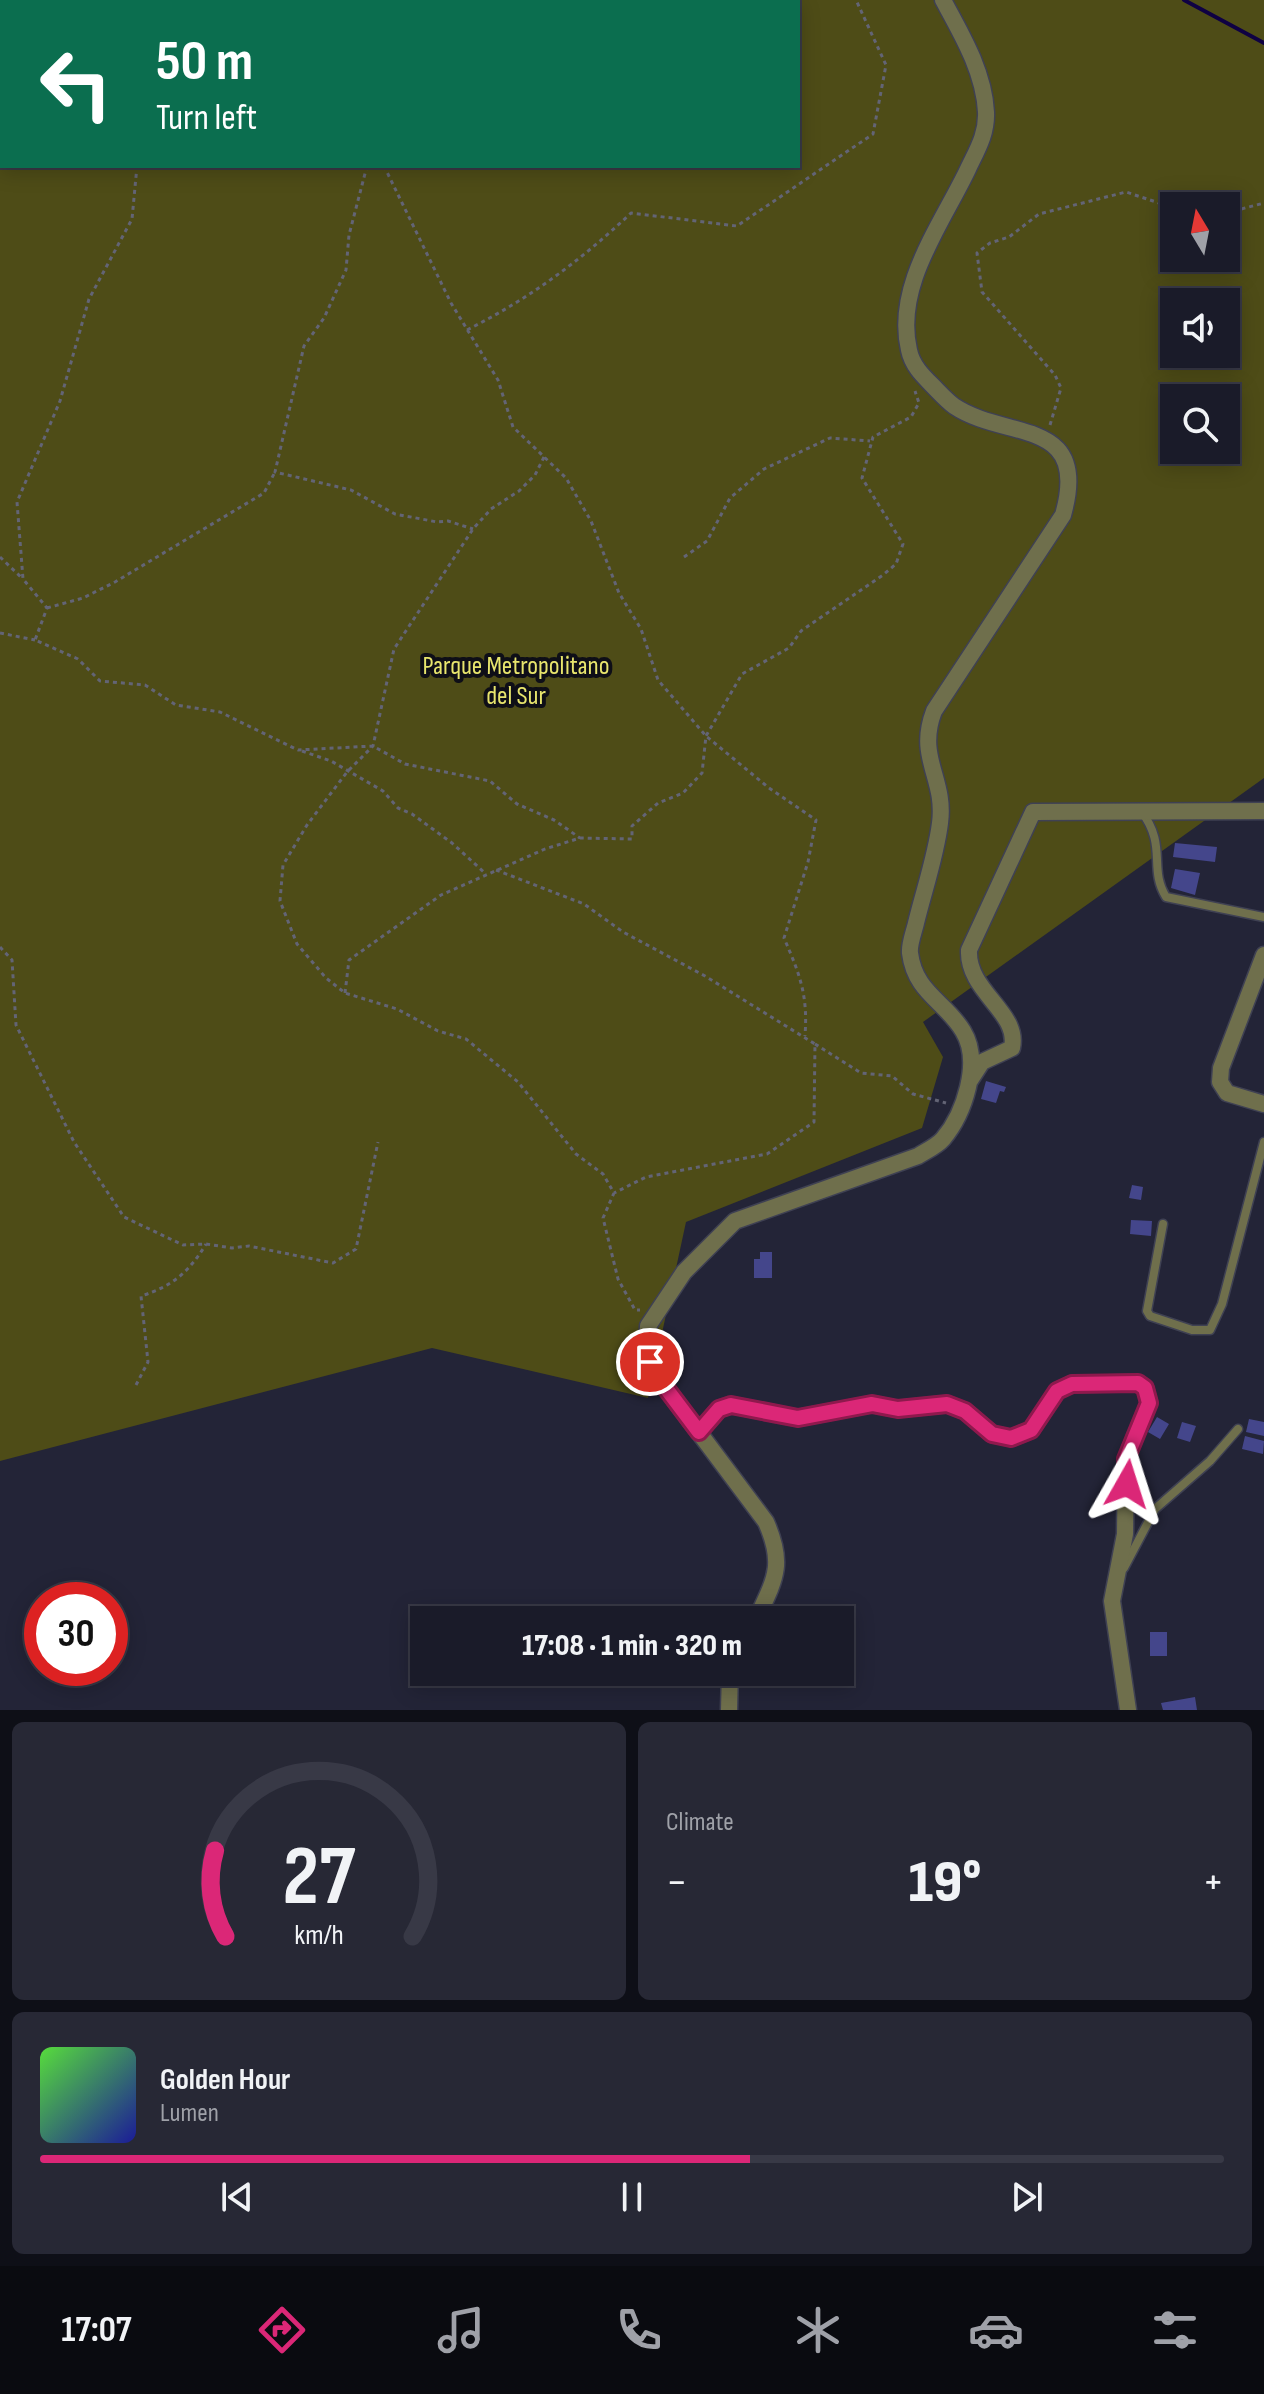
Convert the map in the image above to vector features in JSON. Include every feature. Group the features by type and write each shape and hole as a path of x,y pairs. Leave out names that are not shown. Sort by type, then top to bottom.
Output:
{"street":[{"path":"762,1606 779,1568 776,1544 766,1522 656,1375 650,1362 648,1326 709,1243 735,1221 918,1156 942,1140 962,1106 969,1082 970,1047 965,1033 928,996 917,976 910,951 941,822 940,790 928,755 927,730 934,711 1063,515 1068,497 1068,477 1062,455 1050,440 955,407 918,372 909,350 908,304 916,272 985,133 982,89 968,47 943,0"},
{"path":"969,1082 982,1062 1012,1048 1012,1029 974,979 968,963 969,950 1028,818 1041,809 1264,811"},
{"path":"1264,955 1221,1068 1220,1082 1227,1093 1264,1104"},
{"path":"699,1432 719,1409 731,1405 798,1418 872,1404 898,1409 947,1404 965,1411 992,1434 1011,1438 1031,1430 1057,1391 1072,1384 1138,1383 1145,1388 1149,1403 1126,1459 1125,1534 1112,1601 1128,1710"},
{"path":"729,1710 730,1686"}],"lane":[{"path":"1141,810 1155,829 1161,889 1166,897 1264,917"},
{"path":"1163,1224 1147,1311 1150,1316 1192,1330 1210,1330 1222,1304 1264,1142"},
{"path":"1114,1586 1155,1509 1210,1461 1238,1429"}],"path":[{"path":"467,330 522,302 593,249 631,213 737,226 873,134 886,65 856,0"},
{"path":"23,579 17,502 20,491 60,401 89,299 132,219 137,168"},
{"path":"47,608 83,598 115,582 264,493 275,472 304,346 324,318 346,270 349,235 366,168"},
{"path":"385,168 467,330 498,380 513,427 566,478 591,521 619,593 641,629 658,680 706,736 769,788 816,820 808,862 784,938 800,972 807,1008 805,1036"},
{"path":"1050,440 1051,417 1061,388 1046,361 1010,327 982,292 977,253 990,243 1009,237 1039,214 1126,192 1160,203"},
{"path":"1240,209 1264,203"},
{"path":"684,557 707,541 730,498 764,469 830,438 871,441 911,417 919,403 915,390 918,372"},
{"path":"345,993 349,960 441,895 580,838 632,839 632,826 658,803 683,793 702,773 706,736 742,674 789,648 801,631 896,564 903,544 862,478 871,441"},
{"path":"544,457 535,475 519,491 491,509 473,529 394,649 373,746 347,772 307,825 283,865 280,901 297,944 345,993 397,1009 438,1031 466,1039 518,1082 576,1154 603,1174 614,1193"},
{"path":"275,472 351,490 395,514 437,522 448,521 473,529"},
{"path":"0,557 47,608"},
{"path":"35,640 47,608"},
{"path":"0,633 35,640 78,659 100,681 145,685 176,705 220,712 298,750 331,761 383,791 398,808 412,814 452,843 486,875"},
{"path":"298,750 373,746 405,764 490,781 517,804 554,820 580,838"},
{"path":"496,870 584,904 623,932 805,1036 861,1073 892,1076 913,1094 962,1106"},
{"path":"0,947 12,960 16,1025 74,1142 124,1217 183,1245 249,1246 333,1263 356,1249 378,1142"},
{"path":"656,1313 635,1310 618,1279 603,1218 614,1193 646,1177 767,1154 814,1122 815,1044"},
{"path":"136,1385 148,1362 141,1296 167,1288 190,1270 206,1244"}],"green space":[{"name":"Parque Metropolitano del Sur","path":"800,0 1264,0 1264,778 923,1022 943,1057 922,1128 686,1222 648,1398 432,1348 0,1461 0,168 800,168"}],"building":[{"path":"1175,843 1217,847 1215,862 1173,857"},
{"path":"1175,869 1200,873 1195,895 1171,888"},
{"path":"986,1081 1006,1087 1004,1092 1000,1091 996,1103 981,1099"},
{"path":"1132,1185 1143,1187 1141,1200 1129,1198"},
{"path":"1131,1220 1152,1221 1151,1236 1130,1234"},
{"path":"760,1252 772,1252 772,1278 754,1278 754,1259 760,1259"},
{"path":"1157,1417 1169,1424 1160,1439 1148,1432"},
{"path":"1249,1419 1264,1422 1264,1436 1246,1432"},
{"path":"1182,1422 1196,1426 1190,1442 1177,1438"},
{"path":"1245,1436 1264,1441 1263,1454 1242,1449"},
{"path":"1150,1632 1167,1632 1167,1656 1150,1656"},
{"path":"1195,1697 1197,1710 1163,1710 1161,1703"}],"waterway":[{"path":"1184,0 1264,43"}],"route":[{"path":"650,1362 656,1375 699,1432 719,1409 731,1405 798,1418 872,1404 910,1409 947,1404 965,1411 992,1434 1011,1438 1023,1436 1031,1430 1044,1405 1057,1391 1072,1384 1138,1383 1145,1388 1149,1403 1126,1459 1127,1484"}]}
